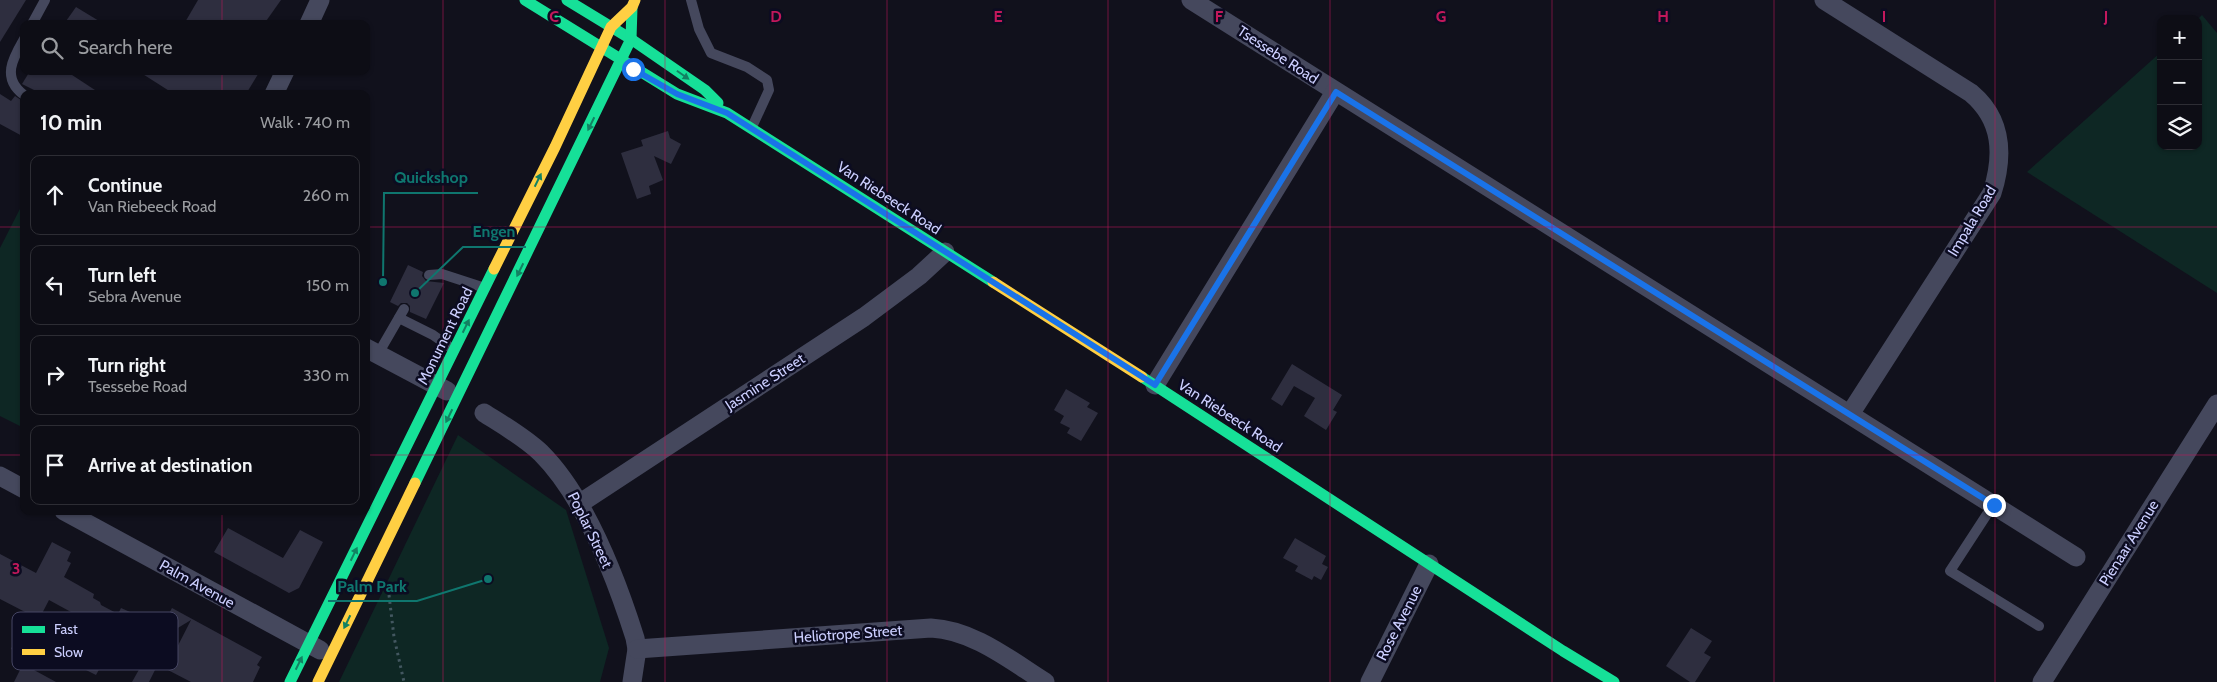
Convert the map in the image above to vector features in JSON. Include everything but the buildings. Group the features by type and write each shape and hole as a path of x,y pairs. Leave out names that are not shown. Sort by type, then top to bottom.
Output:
{"main road":[{"name":"Van Riebeeck Road","path":"525,0 677,94 727,113 751,128 1155,385 1428,564 1614,682"},
{"name":"Van Riebeeck Road","path":"567,0 631,39 705,90 727,113"},
{"name":"Monument Road","path":"290,682 437,386 611,27 633,4"},
{"name":"Monument Road","path":"318,682 631,39 633,4"}],"street":[{"path":"311,20 320,0"},
{"name":"Tsessebe Road","path":"1191,0 2076,557"},
{"name":"Impala Road","path":"1824,0 1971,94 1985,105 1995,124 1999,145 1999,164 1992,192 1850,414"},
{"path":"276,90 283,75"},
{"path":"1155,385 1336,92"},
{"name":"Jasmine Street","path":"579,504 864,317 919,276 945,252"},
{"path":"372,351 458,397"},
{"name":"Pienaar Avenue","path":"2042,682 2217,404"},
{"name":"Poplar Street","path":"484,413 540,452 560,474 579,504 605,558 632,628 637,649 632,682"},
{"path":"0,476 20,487"},
{"name":"Palm Avenue","path":"71,515 308,645 331,655"},
{"name":"Rose Avenue","path":"1370,682 1428,564"},
{"name":"Heliotrope Street","path":"637,649 922,628 947,628 972,638 1042,681"}],"lane":[{"path":"34,20 45,0"},
{"path":"691,0 699,30 711,53 747,68 767,80 769,90 751,128"},
{"path":"20,46 16,53 11,74 12,83 20,90"},
{"path":"429,275 442,274 485,288"},
{"path":"372,351 404,309"},
{"path":"398,318 433,336 454,351"},
{"path":"1994,505 1950,571 2039,626"}],"path":[{"path":"389,595 394,637 404,682"}],"green space":[{"path":"2202,15 2217,33 2217,293 2027,172 2157,56 2157,150 2202,150"},
{"path":"20,209 20,426 0,416 0,248"},
{"path":"458,435 566,510 609,648 600,682 339,682"}],"traffic: fast":[{"path":"525,0 677,94 727,113 993,282"},
{"path":"567,0 631,39 705,90 718,103"},
{"path":"415,483 631,39 632,7"},
{"path":"290,682 494,269"},
{"path":"1142,377 1563,651 1614,682"}],"traffic: slow":[{"path":"494,269 555,147 611,27 632,7 635,0"},
{"path":"993,282 1142,377"},
{"path":"318,682 415,483"}],"place":[{"name":"Quickshop","path":"383,282"},
{"name":"Engen","path":"415,293"},
{"name":"Palm Park","path":"488,579"}],"route":[{"path":"633,69 677,94 727,113 1155,385 1336,92 1994,505"}]}
